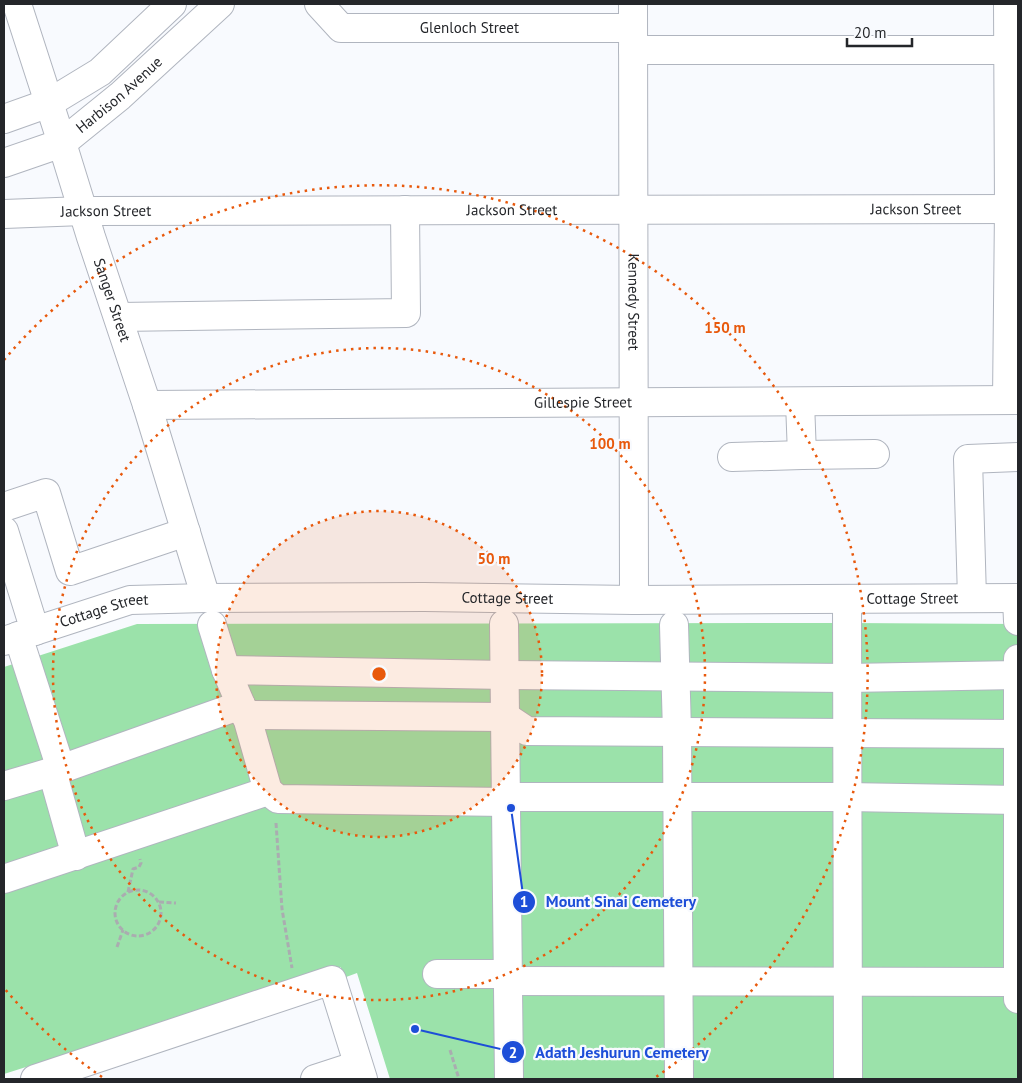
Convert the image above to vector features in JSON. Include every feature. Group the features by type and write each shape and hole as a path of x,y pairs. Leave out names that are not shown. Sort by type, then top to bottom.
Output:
{"street":[{"name":"Sanger Street","path":"17,4 91,237 148,405 206,598"},
{"name":"Harbison Avenue","path":"4,119 49,104 100,72 172,4"},
{"name":"Harbison Avenue","path":"4,163 62,143 120,96 220,4"},
{"name":"Glenloch Street","path":"319,4 341,28 633,27 1008,50"},
{"path":"1008,4 1014,209 1012,400"},
{"name":"Kennedy Street","path":"633,27 634,600"},
{"name":"Jackson Street","path":"4,214 83,211 1014,209"},
{"path":"119,317 406,312 405,210"},
{"name":"Gillespie Street","path":"148,405 1012,400"},
{"path":"800,402 802,455"},
{"path":"732,457 875,454"},
{"path":"972,598 968,459 1018,457"},
{"path":"4,507 46,493 70,571 186,532"},
{"path":"4,531 19,636 56,770 76,856"},
{"name":"Cottage Street","path":"19,636 130,600 424,597 634,600 972,598 1018,606"},
{"path":"847,599 848,1079"},
{"path":"504,624 509,1079"},
{"path":"674,624 677,732 679,1079"},
{"path":"212,625 226,670 243,710 268,791 278,799 507,800 676,797 847,797 1018,800"},
{"path":"1018,660 1018,999"},
{"path":"226,670 848,678 1018,674"},
{"path":"4,786 243,710 506,717 528,731 1018,734"},
{"path":"4,879 268,791"},
{"path":"437,974 508,978 678,982 1018,982"},
{"path":"35,1079 332,980 360,1072 315,1079"}],"path":[{"path":"268,791 277,829 282,909 293,976"},
{"path":"128,893 133,869 139,867 142,863 134,837"},
{"path":"142,890 154,896 159,902 161,916 155,929 143,936 136,936 123,930 116,918 118,903 128,893 142,890"},
{"path":"159,902 176,903"},
{"path":"117,947 123,930"},
{"path":"450,1050 459,1079"}],"green space":[{"path":"137,624 1018,624 1018,1079 390,1079 357,973 338,980 341,967 4,1074 4,667"}],"place":[{"name":"Mount Sinai Cemetery","path":"511,808"},
{"name":"Adath Jeshurun Cemetery","path":"415,1029"}]}
